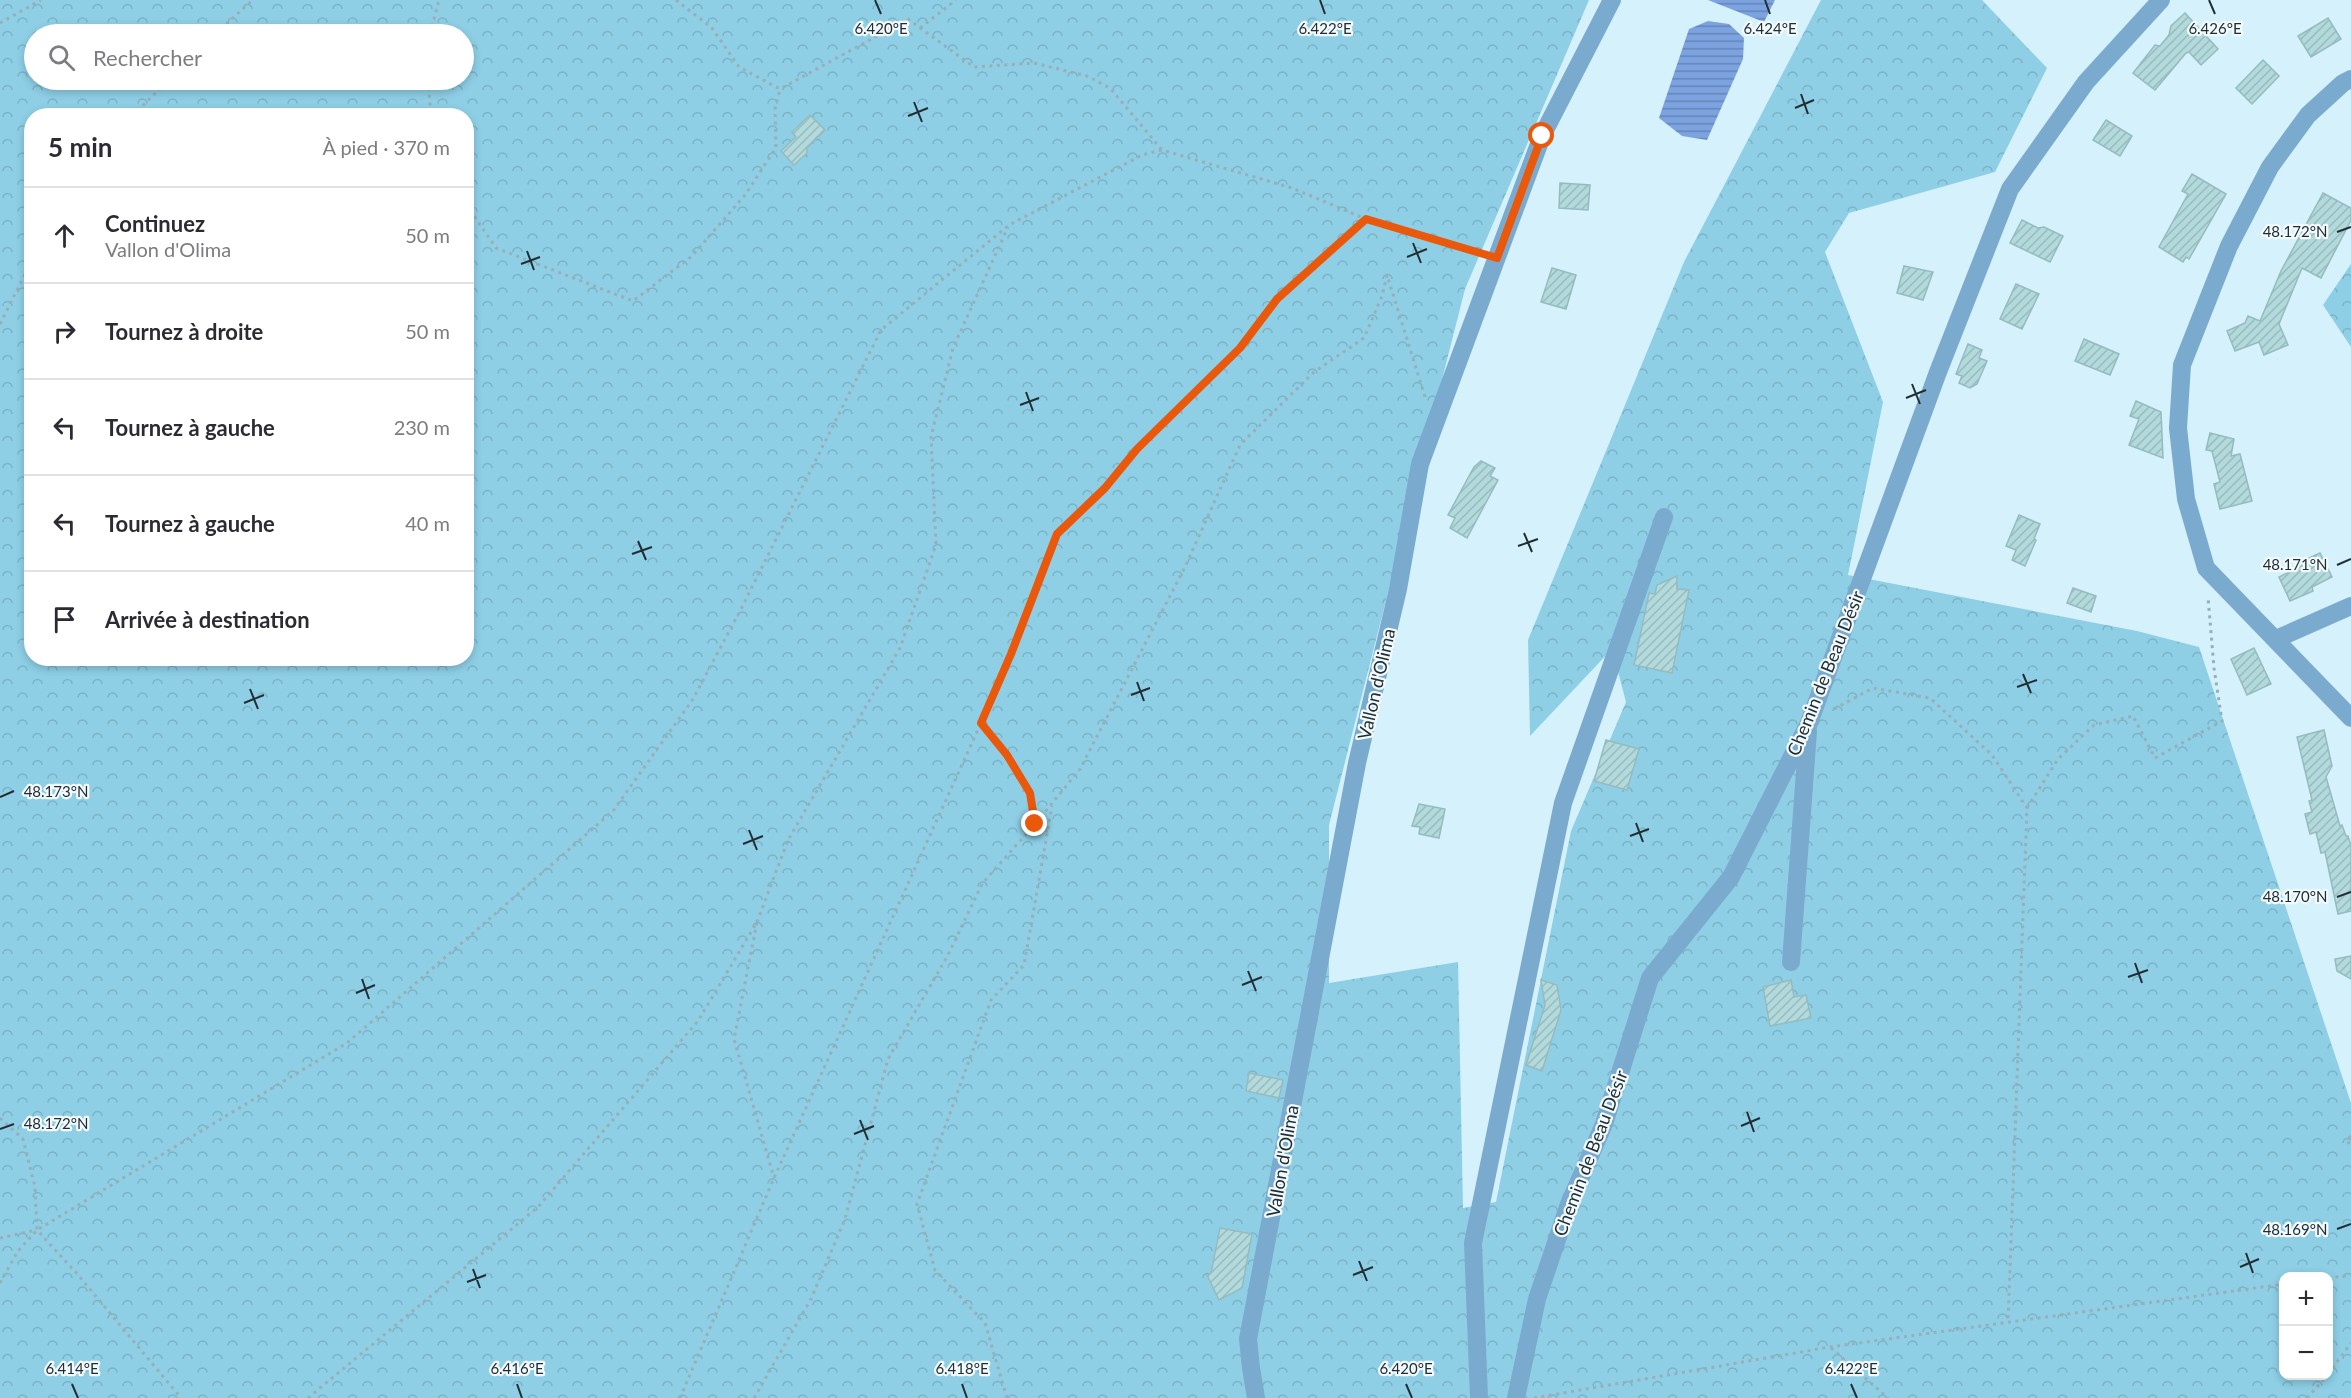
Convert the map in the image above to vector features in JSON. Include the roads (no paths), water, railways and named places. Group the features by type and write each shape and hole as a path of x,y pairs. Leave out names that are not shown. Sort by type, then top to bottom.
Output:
{"street":[{"name":"Vallon d'Olima","path":"1256,1398 1248,1339 1357,763 1398,588 1420,464 1542,136 1612,0"},
{"name":"Chemin de Beau Désir","path":"1516,1398 1537,1299 1569,1204 1604,1124 1650,978 1731,877 1809,723 1938,372 2010,189 2086,82 2161,0"},
{"path":"2351,80 2343,83 2308,115 2270,167 2229,246 2182,365 2178,428 2186,499 2206,568 2351,718"},
{"path":"1479,1398 1473,1243 1563,803 1664,517"},
{"path":"2276,639 2351,606"},
{"path":"1791,962 1809,723"}]}
